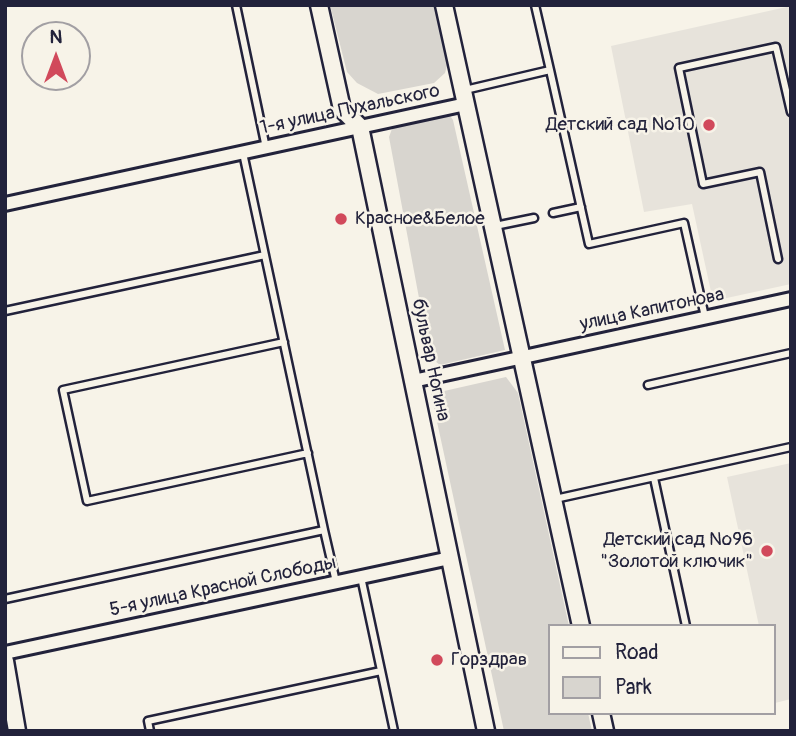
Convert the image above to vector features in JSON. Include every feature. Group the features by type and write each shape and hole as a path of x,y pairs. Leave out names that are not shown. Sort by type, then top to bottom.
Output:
{"street":[{"name":"бульвар Ногина","path":"319,5 342,109 360,127 486,731"},
{"path":"444,5 581,624"},
{"name":"1-я улица Пухальского","path":"5,204 360,127 464,97"},
{"name":"улица Капитонова","path":"413,381 791,299"},
{"name":"5-я улица Красной Слободы","path":"5,653 450,558"},
{"path":"5,661 17,731"}],"lane":[{"path":"236,5 266,148"},
{"path":"535,5 589,244 684,223 706,318"},
{"path":"778,259 760,172 703,184 679,68 776,47 791,112"},
{"path":"464,97 550,70"},
{"path":"243,153 336,582"},
{"path":"553,214 580,207"},
{"path":"493,227 534,218"},
{"path":"5,311 265,255"},
{"path":"284,342 63,390 68,415 87,501 308,453"},
{"path":"648,385 791,353"},
{"path":"554,500 791,447"},
{"path":"654,478 686,624"},
{"path":"5,599 324,530"},
{"path":"361,577 394,731"},
{"path":"150,731 148,721 382,671"}],"shaded area":[{"name":"Детский сад №10","path":"791,6 791,284 713,301 692,204 644,212 611,46"},
{"name":"Детский сад №96 \"Золотой ключик\"","path":"791,463 791,699 775,703 775,624 759,624 727,477"}],"green space":[{"path":"330,5 439,5 450,55 445,73 434,83 378,94 357,83 347,72"},
{"path":"446,110 453,120 505,350 440,365 430,357 389,137 396,118"},
{"path":"506,377 518,393 569,624 548,624 548,715 588,715 592,731 504,731 431,394"}],"place":[{"name":"Детский сад №10","path":"709,125"},
{"name":"Красное&Белое","path":"341,219"},
{"name":"Детский сад №96 \"Золотой ключик\"","path":"767,551"},
{"name":"Горздрав","path":"437,660"}]}
